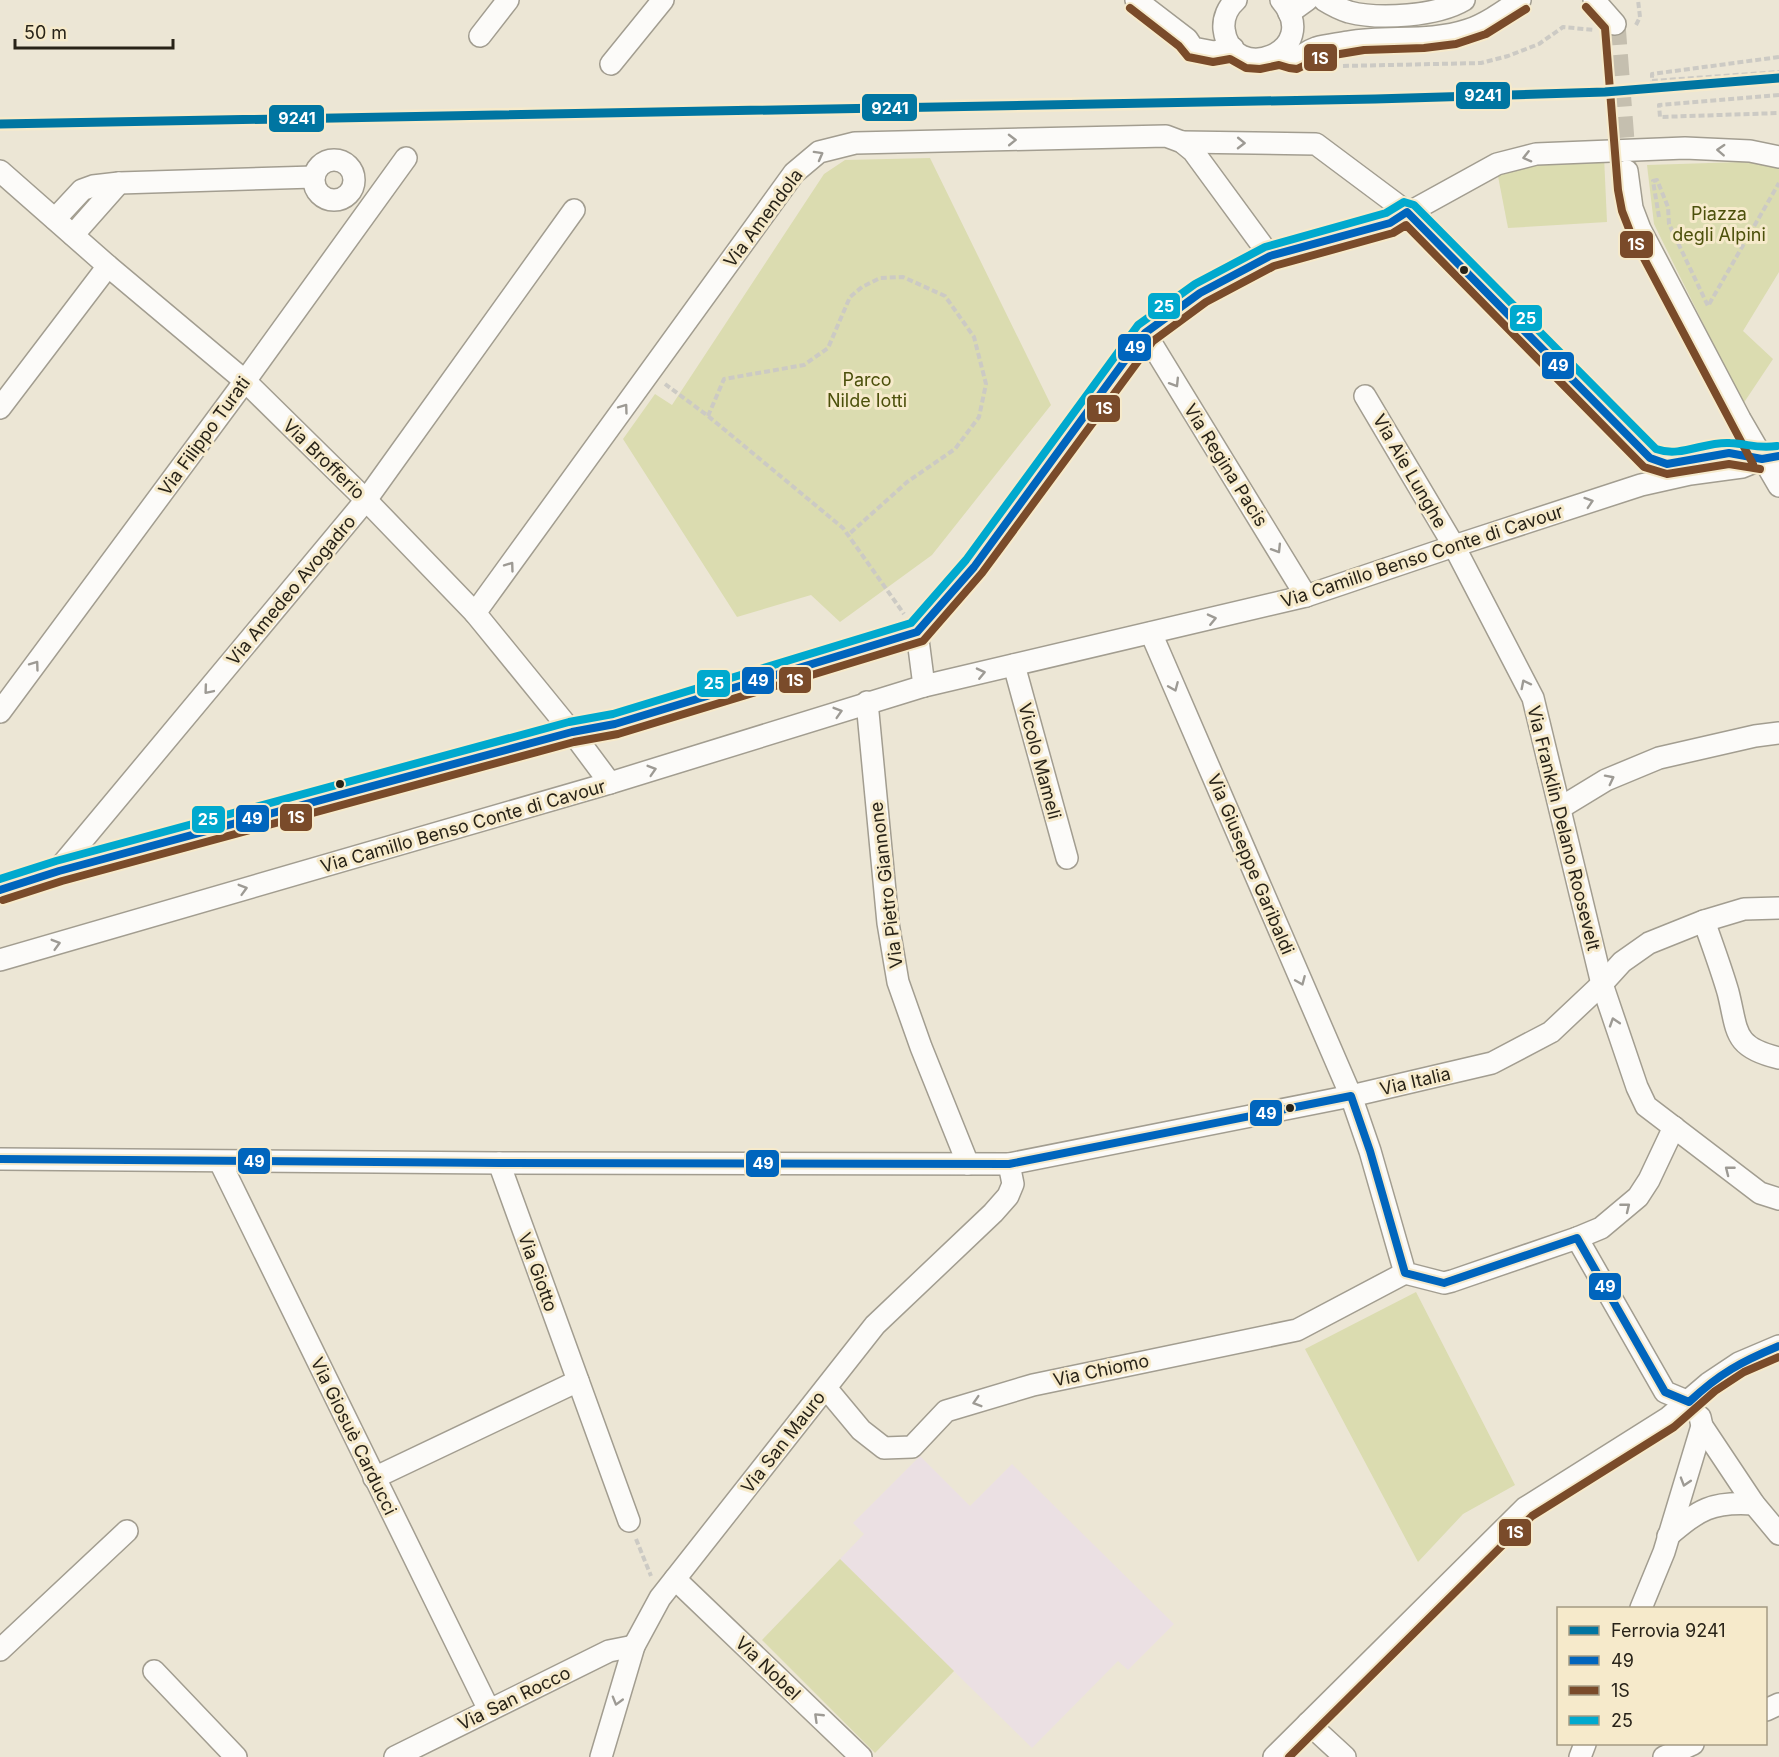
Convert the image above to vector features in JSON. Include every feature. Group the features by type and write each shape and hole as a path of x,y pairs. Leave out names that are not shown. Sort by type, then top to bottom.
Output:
{"street":[{"path":"480,36 508,0"},
{"path":"611,64 663,0"},
{"path":"1136,0 1187,39 1194,48 1205,52 1218,52 1233,48"},
{"path":"1236,0 1227,11 1224,25 1227,40 1240,55 1250,59 1260,60 1279,53 1287,46 1287,15"},
{"path":"1287,15 1307,0"},
{"path":"1324,0 1351,12 1392,15 1451,8 1464,0"},
{"path":"1279,53 1287,58 1295,59 1314,49 1354,41 1451,35 1470,30 1520,0"},
{"path":"1594,0 1618,27"},
{"path":"1287,15 1314,49"},
{"path":"1187,39 1201,36 1224,25"},
{"name":"Via Amendola","path":"475,613 794,173 819,152 855,143 1166,136 1182,142 1316,144 1407,213 1650,458"},
{"path":"1182,142 1193,151 1270,256"},
{"path":"0,890 56,872 572,732 615,724 917,632 974,567 1145,333 1200,293 1233,274 1270,256 1390,223 1497,164 1536,154 1685,148 1750,151 1779,157"},
{"name":"Via Filippo Turati","path":"0,712 245,381 406,158"},
{"path":"338,160 347,164 354,172 355,183 351,193 342,199 331,200 322,196 315,188 314,177 318,167 327,161 338,160"},
{"name":"Via Brofferio","path":"0,171 108,266 245,381 366,500 475,613 572,732 610,783"},
{"path":"1627,171 1632,208 1640,229 1771,457 1779,486"},
{"path":"55,219 82,190 93,186 119,183 314,177"},
{"path":"73,235 119,183"},
{"path":"351,193 370,207"},
{"name":"Via Amedeo Avogadro","path":"56,872 366,500 574,210"},
{"path":"0,408 108,266"},
{"name":"Via Regina Pacis","path":"1145,333 1306,596"},
{"name":"Via Aie Lunghe","path":"1365,396 1454,546"},
{"path":"1647,484 1650,458 1666,464 1729,453 1771,457"},
{"name":"Via Camillo Benso Conte di Cavour","path":"0,960 610,783 867,702 924,686 1306,596 1647,484 1742,467 1771,457"},
{"name":"Via Franklin Delano Roosevelt","path":"1454,546 1533,698 1602,984 1636,1087 1646,1106 1760,1194 1779,1199"},
{"path":"917,632 924,686"},
{"name":"Via Giuseppe Garibaldi","path":"1151,633 1351,1096"},
{"name":"Vicolo Mameli","path":"1014,665 1067,858"},
{"name":"Via Pietro Giannone","path":"867,702 888,923 898,982 921,1047 968,1164"},
{"path":"1560,808 1606,780 1659,758 1755,736 1779,733"},
{"name":"Via Italia","path":"0,1159 220,1162 1009,1164 1351,1096 1492,1063 1551,1032 1622,962 1649,943 1704,921 1744,909 1779,908"},
{"path":"1704,921 1728,992 1736,1030 1745,1042 1760,1053 1779,1058"},
{"path":"1351,1096 1370,1151 1406,1273 1444,1283 1601,1228 1638,1197 1649,1180 1674,1127"},
{"name":"Via Giosuè Carducci","path":"220,1162 489,1710"},
{"name":"Via Giotto","path":"499,1163 629,1521"},
{"name":"Via San Mauro","path":"601,1757 634,1646 660,1598 875,1325 1008,1196 1013,1184 1009,1164"},
{"path":"1577,1238 1665,1392 1689,1402 1700,1416 1702,1426 1754,1504 1779,1534"},
{"name":"Via Chiomo","path":"826,1388 861,1430 884,1448 912,1447 946,1411 1033,1385 1297,1330 1406,1273"},
{"path":"1274,1757 1525,1508 1668,1418 1709,1383 1739,1363 1779,1346"},
{"path":"374,1478 578,1381"},
{"path":"1641,1607 1664,1552 1702,1426"},
{"path":"1668,1536 1692,1516 1711,1506 1732,1503 1754,1504"},
{"path":"0,1650 127,1531"},
{"name":"Via Nobel","path":"675,1579 861,1757"},
{"name":"Via San Rocco","path":"395,1757 609,1651 634,1646"},
{"path":"154,1671 236,1757"},
{"path":"1308,1723 1346,1757"},
{"path":"1664,1757 1689,1745"}],"path":[{"path":"1342,66 1481,63 1539,44 1563,27 1618,27 1640,17 1638,0"},
{"path":"1779,57 1652,74 1652,81 1779,72"},
{"path":"1779,95 1659,105 1660,117 1779,113"},
{"path":"1658,205 1653,181 1657,180 1668,207 1669,224 1708,306 1779,183"},
{"path":"708,416 724,379 804,365 828,348 850,297 862,287 880,278 903,277 945,296 974,337 986,384 979,417 955,449 907,482 848,535"},
{"path":"649,373 708,416 843,528 917,632"},
{"path":"629,1521 660,1598"}],"shaded area":[{"path":"920,1456 970,1506 1012,1464 1174,1624 1128,1670 1118,1661 1032,1748 840,1559 864,1534 853,1523"}],"green space":[{"path":"1604,156 1607,222 1508,228 1497,171 1551,160"},
{"name":"Parco Nilde Iotti","path":"930,158 1051,405 932,555 840,622 811,595 737,617 623,439 655,394 672,405 824,174 845,160"},
{"name":"Piazza degli Alpini","path":"1773,161 1779,164 1779,272 1743,331 1773,359 1743,404 1654,224 1647,165"},
{"path":"1416,1292 1515,1485 1463,1514 1418,1562 1305,1349"},
{"path":"840,1559 954,1671 875,1753 762,1640"}],"tunnel":[{"path":"1615,24 1626,167"}],"rail line":[{"name":"9241","path":"0,124 1375,99 1605,92 1779,78"}],"transit line":[{"name":"1S","path":"1586,7 1605,28 1618,190 1622,211 1631,234 1753,464"},
{"name":"1S","path":"1130,8 1179,46 1188,57 1213,62 1230,59 1246,68 1260,69 1279,65 1297,69 1322,57 1364,50 1424,48 1456,44 1486,34 1526,9"},
{"name":"25","path":"0,879 56,861 569,722 613,714 911,623 966,560 1138,325 1195,284 1265,247 1386,213 1404,202 1414,205 1656,449 1675,452 1721,443 1777,446"},
{"name":"49","path":"0,890 59,871 572,732 615,724 917,632 974,567 1145,333 1200,293 1270,256 1390,223 1407,212 1650,458 1667,464 1729,453 1762,459 1779,456"},
{"name":"1S","path":"3,900 62,881 574,742 618,734 923,641 982,573 1153,341 1206,302 1274,266 1393,233 1406,225 1644,467 1667,474 1729,464 1760,469"},
{"name":"49","path":"0,1159 1009,1164 1351,1096 1370,1151 1405,1273 1444,1283 1577,1238 1665,1392 1689,1402 1731,1369 1779,1346"},
{"name":"1S","path":"1289,1757 1532,1516 1674,1427 1715,1391 1744,1372 1779,1357"}]}
